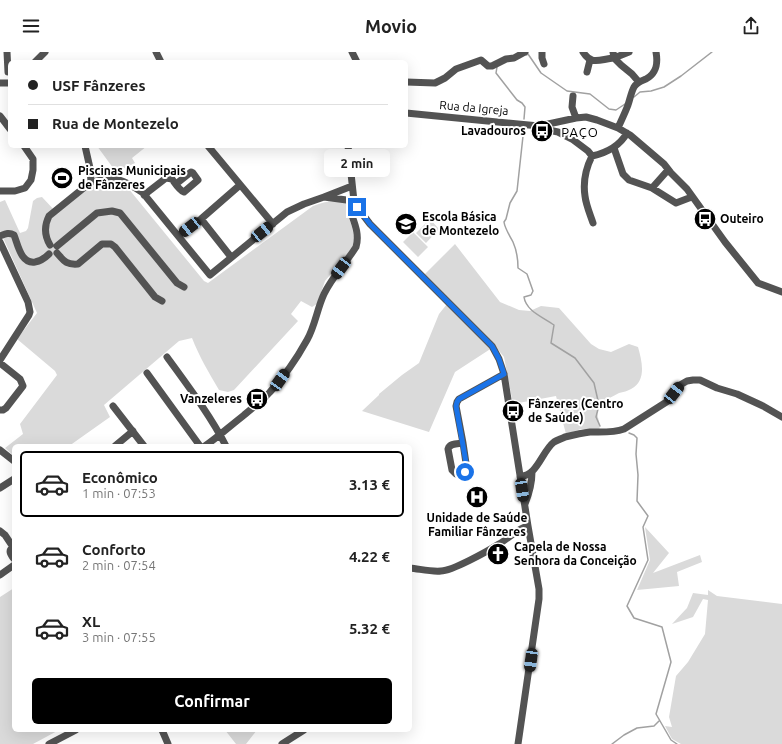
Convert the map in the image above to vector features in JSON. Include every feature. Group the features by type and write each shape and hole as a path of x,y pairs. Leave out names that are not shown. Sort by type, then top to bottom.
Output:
{"street":[{"path":"6,72 7,52"},
{"path":"37,60 45,52"},
{"path":"408,82 435,83 456,70 481,60 488,66 492,66 506,59 514,58 525,52"},
{"path":"542,52 544,64"},
{"path":"583,52 590,60 596,61 629,52"},
{"path":"618,128 634,87 638,81 646,79 657,68 658,59 656,52"},
{"path":"614,55 621,66 632,74 638,81"},
{"path":"587,72 590,60"},
{"path":"573,96 572,107 576,118"},
{"name":"Rua da Igreja","path":"408,113 539,126"},
{"path":"0,116 8,126"},
{"path":"539,126 586,117 618,128 627,134 664,164 687,189 725,242 758,283 782,291"},
{"path":"539,126 544,129 558,132 572,139 578,145 588,150 592,156"},
{"path":"592,156 614,148 624,140 627,134"},
{"path":"0,191 15,191 25,188 31,180 33,159 25,148"},
{"path":"85,148 90,168 91,182"},
{"path":"210,148 273,224"},
{"path":"348,148 354,201 357,207 370,224 492,346 499,359 504,374 524,505 539,589 539,599 518,744"},
{"path":"614,148 623,174 629,180 652,188 676,203 692,196"},
{"path":"592,156 588,165 585,197 593,223"},
{"path":"652,188 668,170"},
{"path":"144,195 166,178 172,179 176,184"},
{"path":"162,301 155,297 111,244 102,244 78,264 69,264 65,262 46,238 45,228 49,216 91,182 111,179 120,180 132,186 144,195 210,275 287,212 352,186"},
{"path":"179,236 240,185"},
{"path":"324,197 354,201"},
{"path":"208,444 260,402 270,392 308,339 315,323 324,294 358,242 358,236 350,210 354,201"},
{"path":"0,236 11,233 14,235 23,257 29,262 39,261 49,254 47,248 55,248 97,213 112,211 120,213 177,283 184,287"},
{"path":"201,219 231,258"},
{"path":"0,242 28,302 30,312 27,320 0,360"},
{"path":"167,357 196,397 225,444"},
{"path":"0,363 20,379 23,386 6,408 0,410"},
{"path":"147,373 199,444"},
{"path":"463,443 456,406 457,402 459,399 504,374"},
{"path":"520,476 527,475 532,472 554,442 570,436 588,432 617,432 624,429 668,401 680,385 687,381 700,380 717,388 737,394 782,417"},
{"path":"112,406 143,444"},
{"path":"117,444 133,431"},
{"path":"0,450 12,460"},
{"path":"524,505 528,495 532,472"},
{"path":"0,488 12,480"},
{"path":"412,568 445,571 500,544 517,531 528,526"},
{"path":"0,531 12,544"},
{"path":"0,575 12,566"},
{"path":"49,744 72,732"},
{"path":"163,732 168,744"},
{"path":"282,744 301,732"}],"shaded area":[{"path":"98,148 144,148 132,158 135,163 116,172"},
{"path":"111,182 128,188 204,281 208,283 313,206 322,203 333,201 346,203 346,209 355,242 351,250 325,281 317,304 312,307 301,301 291,314 298,321 234,390 228,392 219,390 201,358 192,338 179,341 104,405 110,417 72,444 12,444 12,454 5,448 23,434 20,424 57,375 55,371 17,339 37,313 0,231 0,202 5,200 20,233 26,231 28,228 33,201 37,198 42,197 56,212 90,186"},
{"path":"430,219 439,229 426,243 416,233"},
{"path":"413,232 428,247 418,257 403,242"},
{"path":"455,244 500,302 519,310 530,311 541,306 559,308 591,344 599,349 611,352 629,344 638,347 642,364 639,381 630,390 619,393 600,403 597,413 600,426 599,430 581,429 566,434 556,396 513,404 504,357 495,346 455,372 429,432 362,411 379,394 419,363 439,314 447,304 420,279"},
{"path":"645,527 669,553 653,573 700,555 702,562 677,572 679,586 637,590 650,560"},
{"path":"12,589 12,732 55,732 33,744 0,744 0,597"},
{"path":"708,590 717,596 782,604 782,744 681,744 672,739 665,726 672,727 669,717 676,676 688,662 705,634 708,600 703,599 693,617 672,624 687,608 693,593 708,595"},
{"path":"227,732 255,732 246,744 236,744"}],"waterway":[{"path":"634,97 640,92 651,91 664,87 712,52"},
{"path":"526,55 528,54 541,73 567,91 590,94 609,109 616,110 625,104"},
{"path":"497,67 496,73 517,100 525,107 524,119"},
{"path":"524,127 517,191 510,203 504,222 506,230 513,242 518,268 527,274 533,291 531,295 524,297 525,302 531,310 554,325 551,343 575,358 594,383 599,405 596,417 600,426"},
{"path":"629,433 637,438 637,501 648,516 643,527 648,560 627,606 634,618 662,627 671,662 656,714 671,740 677,744"},
{"path":"612,744 637,728 654,726 659,721"}],"place":[{"name":"Lavadouros","path":"542,131"},
{"name":"Piscinas Municipais de Fânzeres","path":"62,178"},
{"name":"Outeiro","path":"705,219"},
{"name":"Escola Básica de Montezelo","path":"406,224"},
{"name":"Vanzeleres","path":"257,399"},
{"name":"Fânzeres (Centro de Saúde)","path":"513,411"},
{"name":"Unidade de Saúde Familiar Fânzeres","path":"477,497"},
{"name":"Capela de Nossa Senhora da Conceição","path":"498,554"}],"district":[{"name":"PAÇO","path":"580,132"}],"route":[{"path":"357,207 370,224 492,346 499,359 504,374 459,399 457,402 456,406 467,468 465,472"}]}
